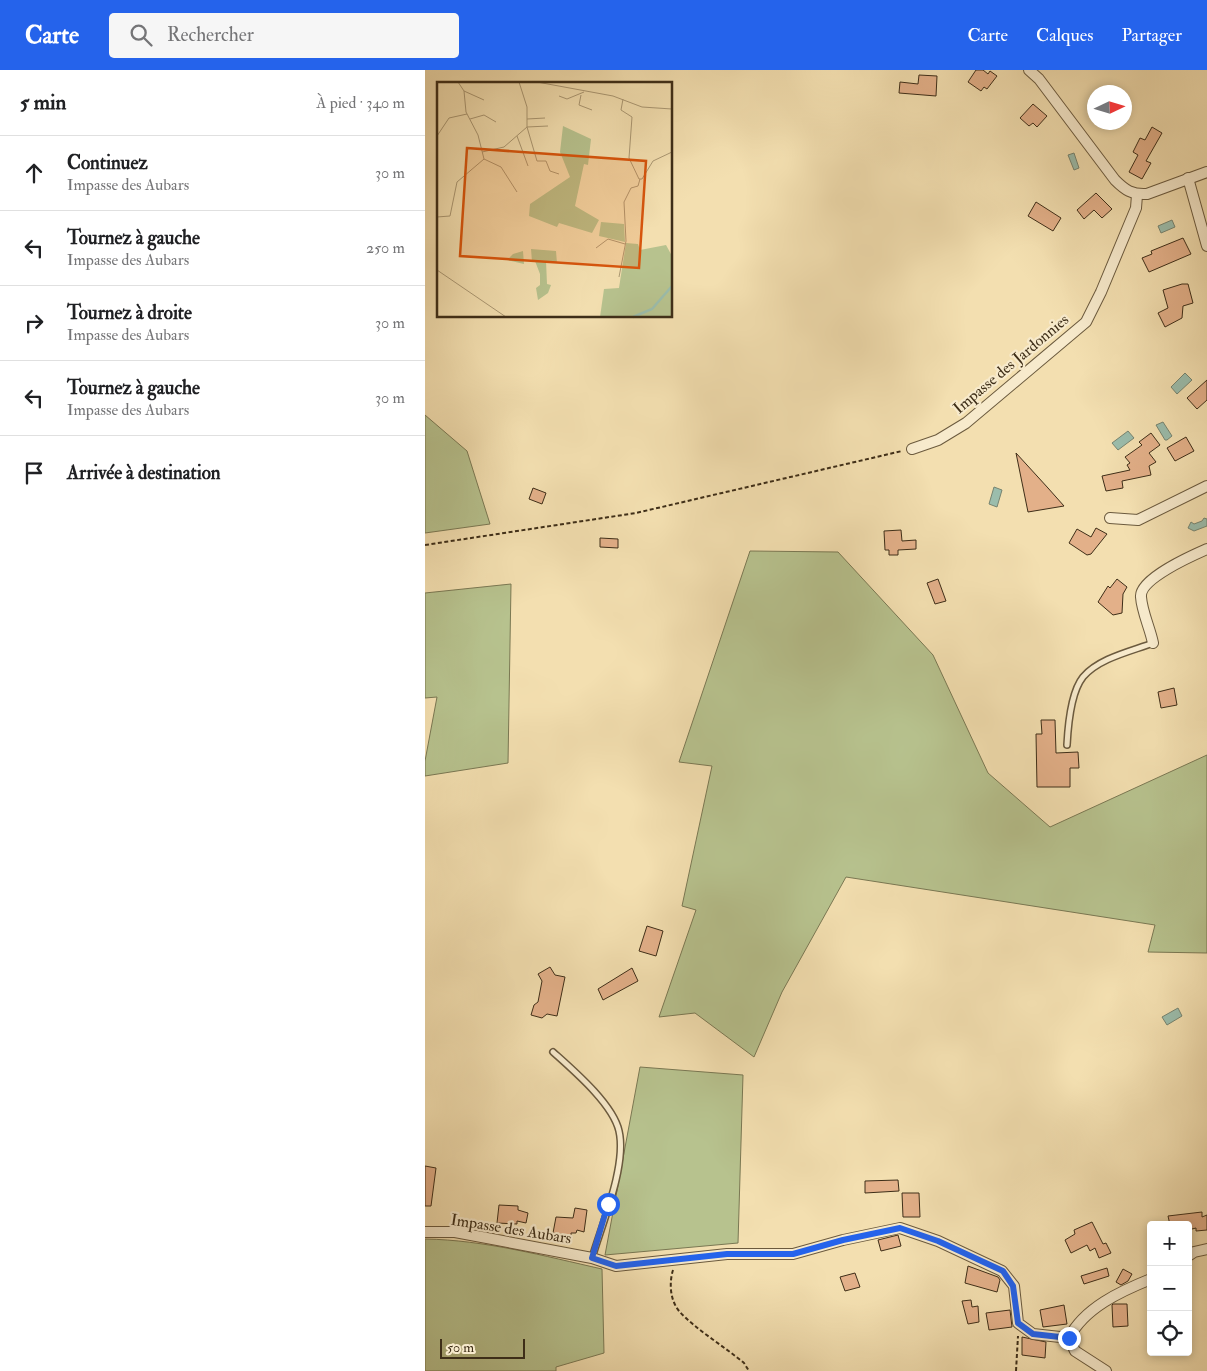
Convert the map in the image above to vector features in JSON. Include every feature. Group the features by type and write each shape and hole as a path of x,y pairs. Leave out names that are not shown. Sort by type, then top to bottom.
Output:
{"street":[{"path":"1029,70 1039,79 1115,180 1127,192 1137,195 1147,194 1207,172"},
{"path":"1188,178 1207,246"},
{"name":"Impasse des Jardonnies","path":"912,449 939,440 965,423 1086,322 1136,208 1137,195"},
{"path":"1110,518 1138,520 1207,486"},
{"path":"1153,642 1141,598 1141,589 1152,578 1207,549"},
{"name":"Impasse des Aubars","path":"425,1232 455,1232 592,1258 616,1266 727,1254 793,1254 843,1240 900,1228 938,1241 1003,1271 1013,1286 1018,1323"},
{"path":"1192,1253 1207,1250"},
{"path":"1069,1338 1075,1326 1090,1314 1123,1290 1147,1281"},
{"path":"1018,1323 1033,1334 1069,1338"},
{"path":"1069,1338 1075,1351 1106,1371"}],"lane":[{"path":"1067,745 1069,713 1083,677 1101,664 1153,642"},
{"name":"Impasse des Aubars","path":"553,1052 589,1084 619,1131 621,1159 592,1258"}],"path":[{"path":"425,545 636,513 912,449"},
{"path":"676,1261 670,1280 671,1294 678,1310 744,1363 749,1371"},
{"path":"1016,1371 1018,1323"}],"green space":[{"path":"425,415 467,451 490,524 425,533"},
{"path":"750,551 838,552 933,655 988,773 1050,827 1207,755 1207,953 1148,952 1155,925 846,877 782,992 754,1057 695,1013 659,1017 696,910 682,906 712,766 679,762"},
{"path":"511,584 508,763 425,776 425,761 437,697 425,698 425,593"},
{"path":"640,1067 743,1075 738,1243 605,1255"},
{"path":"425,1239 470,1242 602,1269 604,1353 556,1367 556,1371 425,1371"}],"shaded area":[{"path":"1074,153 1079,168 1074,170 1068,155"},
{"path":"1172,220 1175,227 1161,233 1158,226"},
{"path":"1185,373 1192,380 1177,394 1171,387"},
{"path":"1163,422 1172,436 1167,440 1165,440 1156,425"},
{"path":"1128,431 1134,438 1118,450 1112,443"},
{"path":"994,487 1002,490 997,507 989,504"},
{"path":"1204,518 1207,519 1207,526 1194,531 1188,528 1191,522 1194,524 1202,521"},
{"path":"1178,1008 1182,1016 1167,1025 1162,1017"}],"building":[{"path":"976,70 983,70 988,74 990,71 997,76 987,89 984,87 981,91 968,82"},
{"path":"919,75 937,76 936,96 899,93 900,82 918,84"},
{"path":"1033,104 1047,116 1037,127 1033,123 1029,126 1020,118"},
{"path":"1152,127 1162,133 1146,161 1151,163 1142,179 1129,172 1138,155 1133,152 1140,138 1145,140"},
{"path":"1096,193 1112,209 1102,218 1094,210 1084,219 1077,210"},
{"path":"1036,202 1061,218 1053,231 1028,216"},
{"path":"1183,238 1191,254 1149,272 1142,258 1152,254 1151,251"},
{"path":"1188,284 1193,303 1183,306 1182,318 1165,327 1158,313 1168,308 1163,290"},
{"path":"1207,380 1207,400 1197,409 1187,398"},
{"path":"1151,433 1160,445 1149,453 1156,462 1149,466 1151,475 1122,481 1123,488 1106,491 1102,476 1130,470 1127,465 1130,463 1125,457 1142,445 1139,442"},
{"path":"1186,437 1194,451 1175,461 1167,448"},
{"path":"1016,453 1048,488 1064,506 1028,512"},
{"path":"533,488 546,493 542,504 529,499"},
{"path":"1096,528 1107,534 1091,554 1087,555 1069,543 1077,529 1091,537"},
{"path":"901,530 902,541 916,540 916,549 898,550 898,555 889,555 889,550 885,550 884,531"},
{"path":"600,538 618,539 618,548 600,547"},
{"path":"938,579 946,601 935,604 927,583"},
{"path":"1117,579 1127,587 1123,594 1122,613 1113,615 1098,602 1108,586 1110,588"},
{"path":"1174,688 1177,705 1161,708 1158,692"},
{"path":"1041,720 1055,720 1056,753 1078,752 1079,768 1070,768 1070,787 1037,787 1036,734 1042,734"},
{"path":"647,926 663,931 656,956 639,951"},
{"path":"550,967 555,975 565,977 557,1016 547,1014 542,1018 531,1015 534,1005 538,1002 542,981 538,974"},
{"path":"632,968 638,981 603,1000 598,989"},
{"path":"425,1166 436,1168 431,1206 425,1206"},
{"path":"898,1180 899,1191 865,1193 865,1181"},
{"path":"902,1193 919,1193 920,1217 903,1217"},
{"path":"499,1205 518,1206 518,1210 528,1213 526,1223 517,1221 517,1224 497,1223"},
{"path":"575,1208 587,1210 584,1232 577,1230 576,1233 571,1233 571,1236 553,1233 556,1217 573,1218"},
{"path":"1202,1212 1202,1217 1207,1215 1207,1230 1196,1231 1196,1228 1192,1229 1192,1221 1169,1221 1168,1216"},
{"path":"1092,1222 1103,1244 1106,1243 1111,1253 1099,1258 1095,1248 1090,1251 1087,1245 1071,1253 1065,1240 1075,1234 1074,1230"},
{"path":"898,1235 901,1246 881,1251 878,1240"},
{"path":"968,1266 998,1277 1000,1280 997,1292 965,1283"},
{"path":"1107,1268 1109,1276 1084,1284 1081,1276"},
{"path":"1123,1269 1132,1274 1128,1281 1121,1285 1116,1282"},
{"path":"855,1273 860,1287 845,1291 840,1277"},
{"path":"971,1300 972,1307 978,1306 979,1322 968,1324 962,1301"},
{"path":"1113,1304 1127,1304 1128,1326 1113,1327"},
{"path":"1064,1305 1067,1324 1043,1327 1040,1310"},
{"path":"1010,1310 1012,1327 989,1330 986,1313"},
{"path":"1022,1337 1046,1342 1045,1358 1022,1355"}],"route":[{"path":"608,1204 592,1258 616,1266 727,1254 793,1254 843,1240 900,1228 938,1241 1003,1271 1013,1286 1018,1323 1033,1334 1069,1338"}]}
